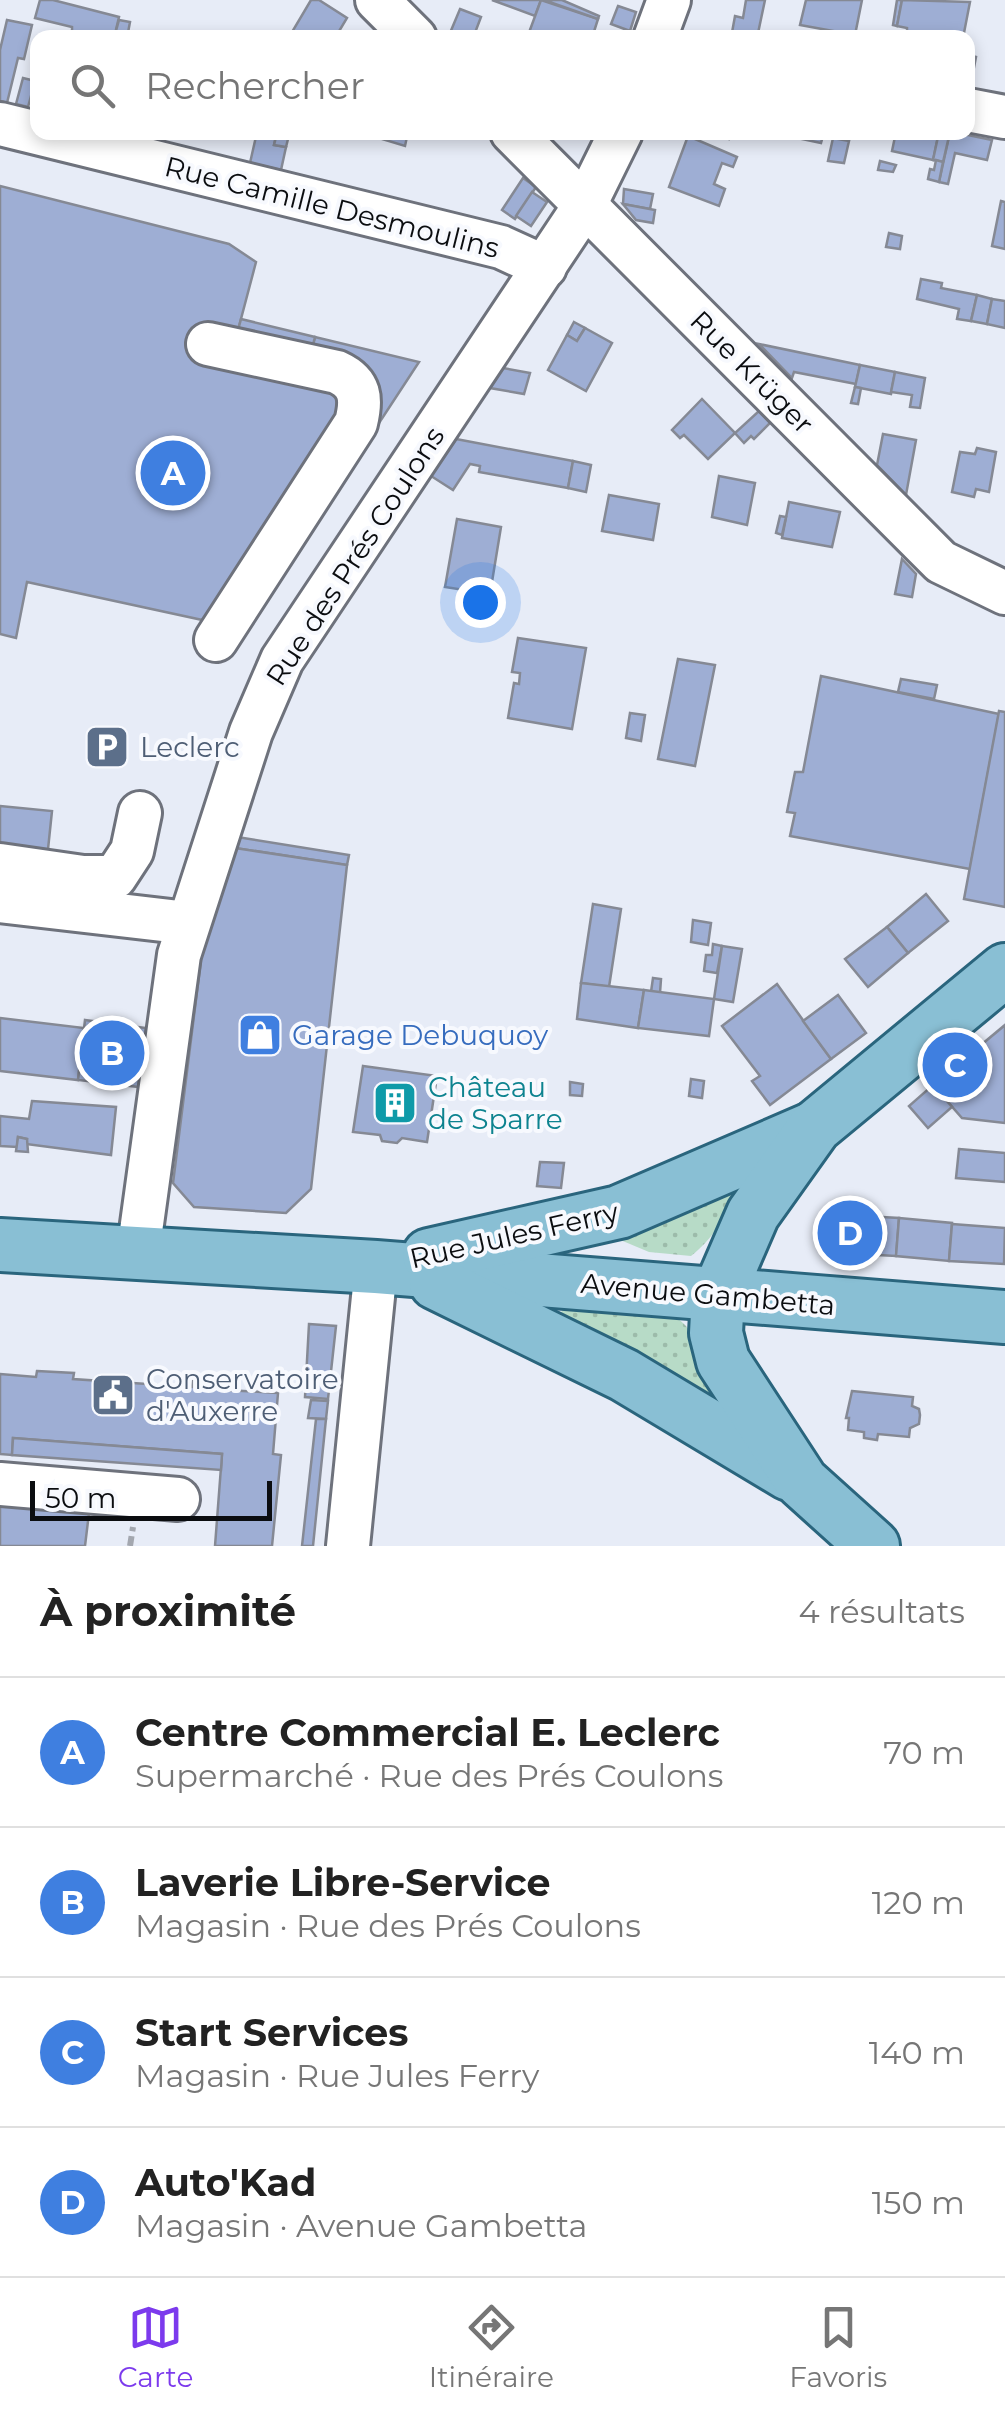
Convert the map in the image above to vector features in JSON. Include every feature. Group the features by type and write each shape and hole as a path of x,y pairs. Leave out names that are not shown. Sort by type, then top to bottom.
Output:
{"main road":[{"name":"Rue Jules Ferry","path":"718,1295 753,1214 816,1128 1005,970"},
{"name":"Rue Jules Ferry","path":"394,1269 619,1212 816,1128"},
{"name":"Avenue Gambetta","path":"0,1245 394,1269 1005,1317"},
{"name":"Avenue Gambetta","path":"394,1269 624,1375 802,1482"},
{"path":"718,1295 716,1333 723,1361 802,1482 873,1546"}],"street":[{"path":"377,0 407,30"},
{"path":"658,30 669,0"},
{"path":"975,111 1005,116"},
{"name":"Rue Camille Desmoulins","path":"0,124 30,131"},
{"name":"Rue Camille Desmoulins","path":"65,140 501,247 545,267"},
{"name":"Rue Krüger","path":"520,140 941,562 1005,593"},
{"name":"Rue des Prés Coulons","path":"138,1252 179,955 239,795 282,660 347,580 585,205 617,140"},
{"path":"208,344 336,372 351,379 359,390 360,408 356,423 216,640"},
{"path":"0,865 82,877 115,876 132,851 140,813"},
{"path":"0,901 188,923"},
{"path":"348,1546 394,1269"},
{"path":"0,1484 178,1498"}],"green space":[{"path":"731,1188 728,1207 719,1225 691,1256 649,1252 618,1239 619,1232"},
{"path":"566,1309 677,1318 698,1344 719,1399 555,1315"}],"building":[{"path":"40,0 119,17 116,30 72,30 35,18"},
{"path":"311,0 319,0 347,18 340,30 293,30"},
{"path":"492,0 541,0 535,16"},
{"path":"541,0 598,19 595,30 530,30"},
{"path":"544,0 562,0 599,16 598,19"},
{"path":"746,0 765,0 759,30 732,30 735,16 743,18"},
{"path":"806,0 862,0 856,30 800,25"},
{"path":"897,0 902,0 897,26 893,25"},
{"path":"902,0 970,2 965,30 907,30 897,26"},
{"path":"618,6 636,12 630,30 611,24"},
{"path":"460,9 481,17 476,30 451,30"},
{"path":"7,20 32,25 24,59 18,58 7,103 0,101 0,50"},
{"path":"119,20 130,22 128,30 116,30"},
{"path":"23,78 30,80 28,107 16,104"},
{"path":"975,136 992,140 987,160 955,153 948,184 939,182 948,140 975,140"},
{"path":"255,140 275,140 274,145 286,147 281,170 250,163"},
{"path":"275,140 288,140 286,147 274,145"},
{"path":"385,140 406,140 405,146"},
{"path":"687,140 697,140 737,157 733,167 722,163 714,184 725,189 719,206 669,187"},
{"path":"833,140 849,141 844,163 828,161"},
{"path":"894,140 937,140 933,160 892,151"},
{"path":"937,140 948,140 943,162 933,160"},
{"path":"936,160 943,162 939,182 928,179"},
{"path":"880,161 896,165 893,172 878,170"},
{"path":"523,178 536,187 515,219 502,210"},
{"path":"0,186 229,244 256,262 237,334 308,364 315,337 419,362 244,629 27,582 16,638 0,634"},
{"path":"624,189 653,194 650,209 623,204"},
{"path":"532,192 547,202 531,226 516,216"},
{"path":"1001,201 1005,202 1005,249 992,246"},
{"path":"623,204 655,210 653,223 636,220"},
{"path":"889,233 902,236 900,249 886,247"},
{"path":"921,279 942,283 941,288 977,295 971,321 957,319 959,309 917,299"},
{"path":"977,295 992,299 987,324 971,321"},
{"path":"992,299 1005,301 1005,328 987,324"},
{"path":"241,319 315,337 308,364 237,334"},
{"path":"574,322 585,328 577,341 567,335"},
{"path":"585,328 612,343 586,391 548,370 567,335 577,341"},
{"path":"759,344 860,365 856,384 794,372 792,378"},
{"path":"860,365 895,372 891,394 855,387"},
{"path":"503,368 530,373 524,394 490,388"},
{"path":"895,372 925,378 920,408 910,407 912,395 891,392"},
{"path":"855,387 861,388 858,404 851,403"},
{"path":"702,399 735,433 708,459 684,435 680,438 672,430"},
{"path":"759,411 770,423 744,443 735,433"},
{"path":"883,434 916,440 906,495 877,465"},
{"path":"456,439 573,461 568,488 479,472 480,466 470,464 453,490 431,476"},
{"path":"977,448 996,452 989,492 976,489 974,497 952,492 960,452 975,454"},
{"path":"573,461 591,465 586,492 568,488"},
{"path":"719,476 755,483 747,525 712,517"},
{"path":"609,495 659,504 653,540 602,531"},
{"path":"789,502 840,512 832,547 782,538"},
{"path":"780,516 786,517 782,535 776,533"},
{"path":"457,519 501,527 490,594 445,587"},
{"path":"902,559 916,574 912,597 895,594"},
{"path":"518,638 586,648 572,729 508,718 514,683 519,684 520,673 512,672"},
{"path":"678,659 715,665 695,766 658,759"},
{"path":"821,676 999,714 970,869 790,836 795,813 787,812 795,772 803,772"},
{"path":"901,679 937,685 934,699 898,692"},
{"path":"999,711 1005,712 1005,907 964,899"},
{"path":"630,713 645,715 641,741 626,738"},
{"path":"0,806 52,811 47,859 0,855"},
{"path":"237,837 349,855 347,865 235,848"},
{"name":"Garage Debuquoy","path":"235,848 347,865 311,1189 286,1213 194,1207 173,1183 203,944"},
{"path":"926,894 948,921 908,953 887,927"},
{"path":"593,904 621,909 609,987 581,983"},
{"path":"693,920 711,923 708,945 691,942"},
{"path":"887,927 908,953 868,987 845,959"},
{"path":"713,944 722,946 717,973 704,971 706,955 712,955"},
{"path":"722,946 742,949 733,1002 714,999"},
{"path":"653,978 661,979 660,993 651,992"},
{"path":"581,983 644,990 638,1028 577,1019"},
{"path":"777,984 831,1059 770,1105 752,1081 760,1076 722,1026"},
{"path":"644,990 714,999 709,1036 638,1028"},
{"path":"838,995 866,1033 831,1059 803,1021"},
{"path":"0,1018 84,1028 78,1080 0,1071"},
{"path":"85,1020 146,1028 139,1087 78,1080"},
{"path":"1005,1025 1005,1123 962,1118 933,1085"},
{"name":"Château de Sparre","path":"363,1066 437,1076 427,1142 402,1138 397,1143 382,1141 380,1135 353,1132"},
{"path":"691,1079 704,1081 702,1098 689,1096"},
{"path":"570,1082 583,1084 582,1096 570,1095"},
{"path":"933,1085 952,1107 928,1128 909,1106"},
{"path":"32,1101 116,1107 111,1155 26,1144 27,1139 18,1137 17,1147 0,1146 0,1116 29,1119"},
{"path":"18,1137 27,1139 28,1152 16,1151"},
{"path":"959,1149 1005,1153 1005,1182 956,1178"},
{"path":"540,1162 564,1163 561,1188 537,1186"},
{"path":"848,1213 882,1217 878,1255 845,1252 828,1233"},
{"path":"882,1217 899,1218 896,1256 878,1255"},
{"path":"899,1218 952,1223 949,1261 896,1256"},
{"path":"952,1224 1005,1228 1004,1264 949,1261"},
{"path":"309,1324 336,1326 328,1399 305,1397"},
{"path":"37,1371 74,1373 73,1379 192,1387 193,1381 227,1384 227,1390 278,1393 273,1454 281,1455 272,1546 215,1546 222,1454 13,1438 12,1455 0,1454 0,1374 36,1377"},
{"path":"852,1391 913,1397 912,1406 919,1409 919,1424 910,1428 909,1437 878,1434 877,1440 864,1438 864,1432 848,1430 846,1418"},
{"path":"311,1400 328,1401 326,1419 308,1418"},
{"path":"316,1419 326,1419 313,1546 302,1546"},
{"path":"13,1438 222,1454 221,1470 12,1455"},
{"path":"0,1501 89,1513 85,1546 0,1546"}],"place":[{"name":"Centre Commercial E. Leclerc","path":"173,473"},
{"name":"Leclerc","path":"107,747"},
{"name":"Garage Debuquoy","path":"260,1035"},
{"name":"Laverie Libre-Service","path":"112,1053"},
{"name":"Start Services","path":"955,1065"},
{"name":"Château de Sparre","path":"395,1103"},
{"name":"Auto'Kad","path":"850,1233"},
{"name":"Conservatoire d'Auxerre","path":"113,1395"}]}
